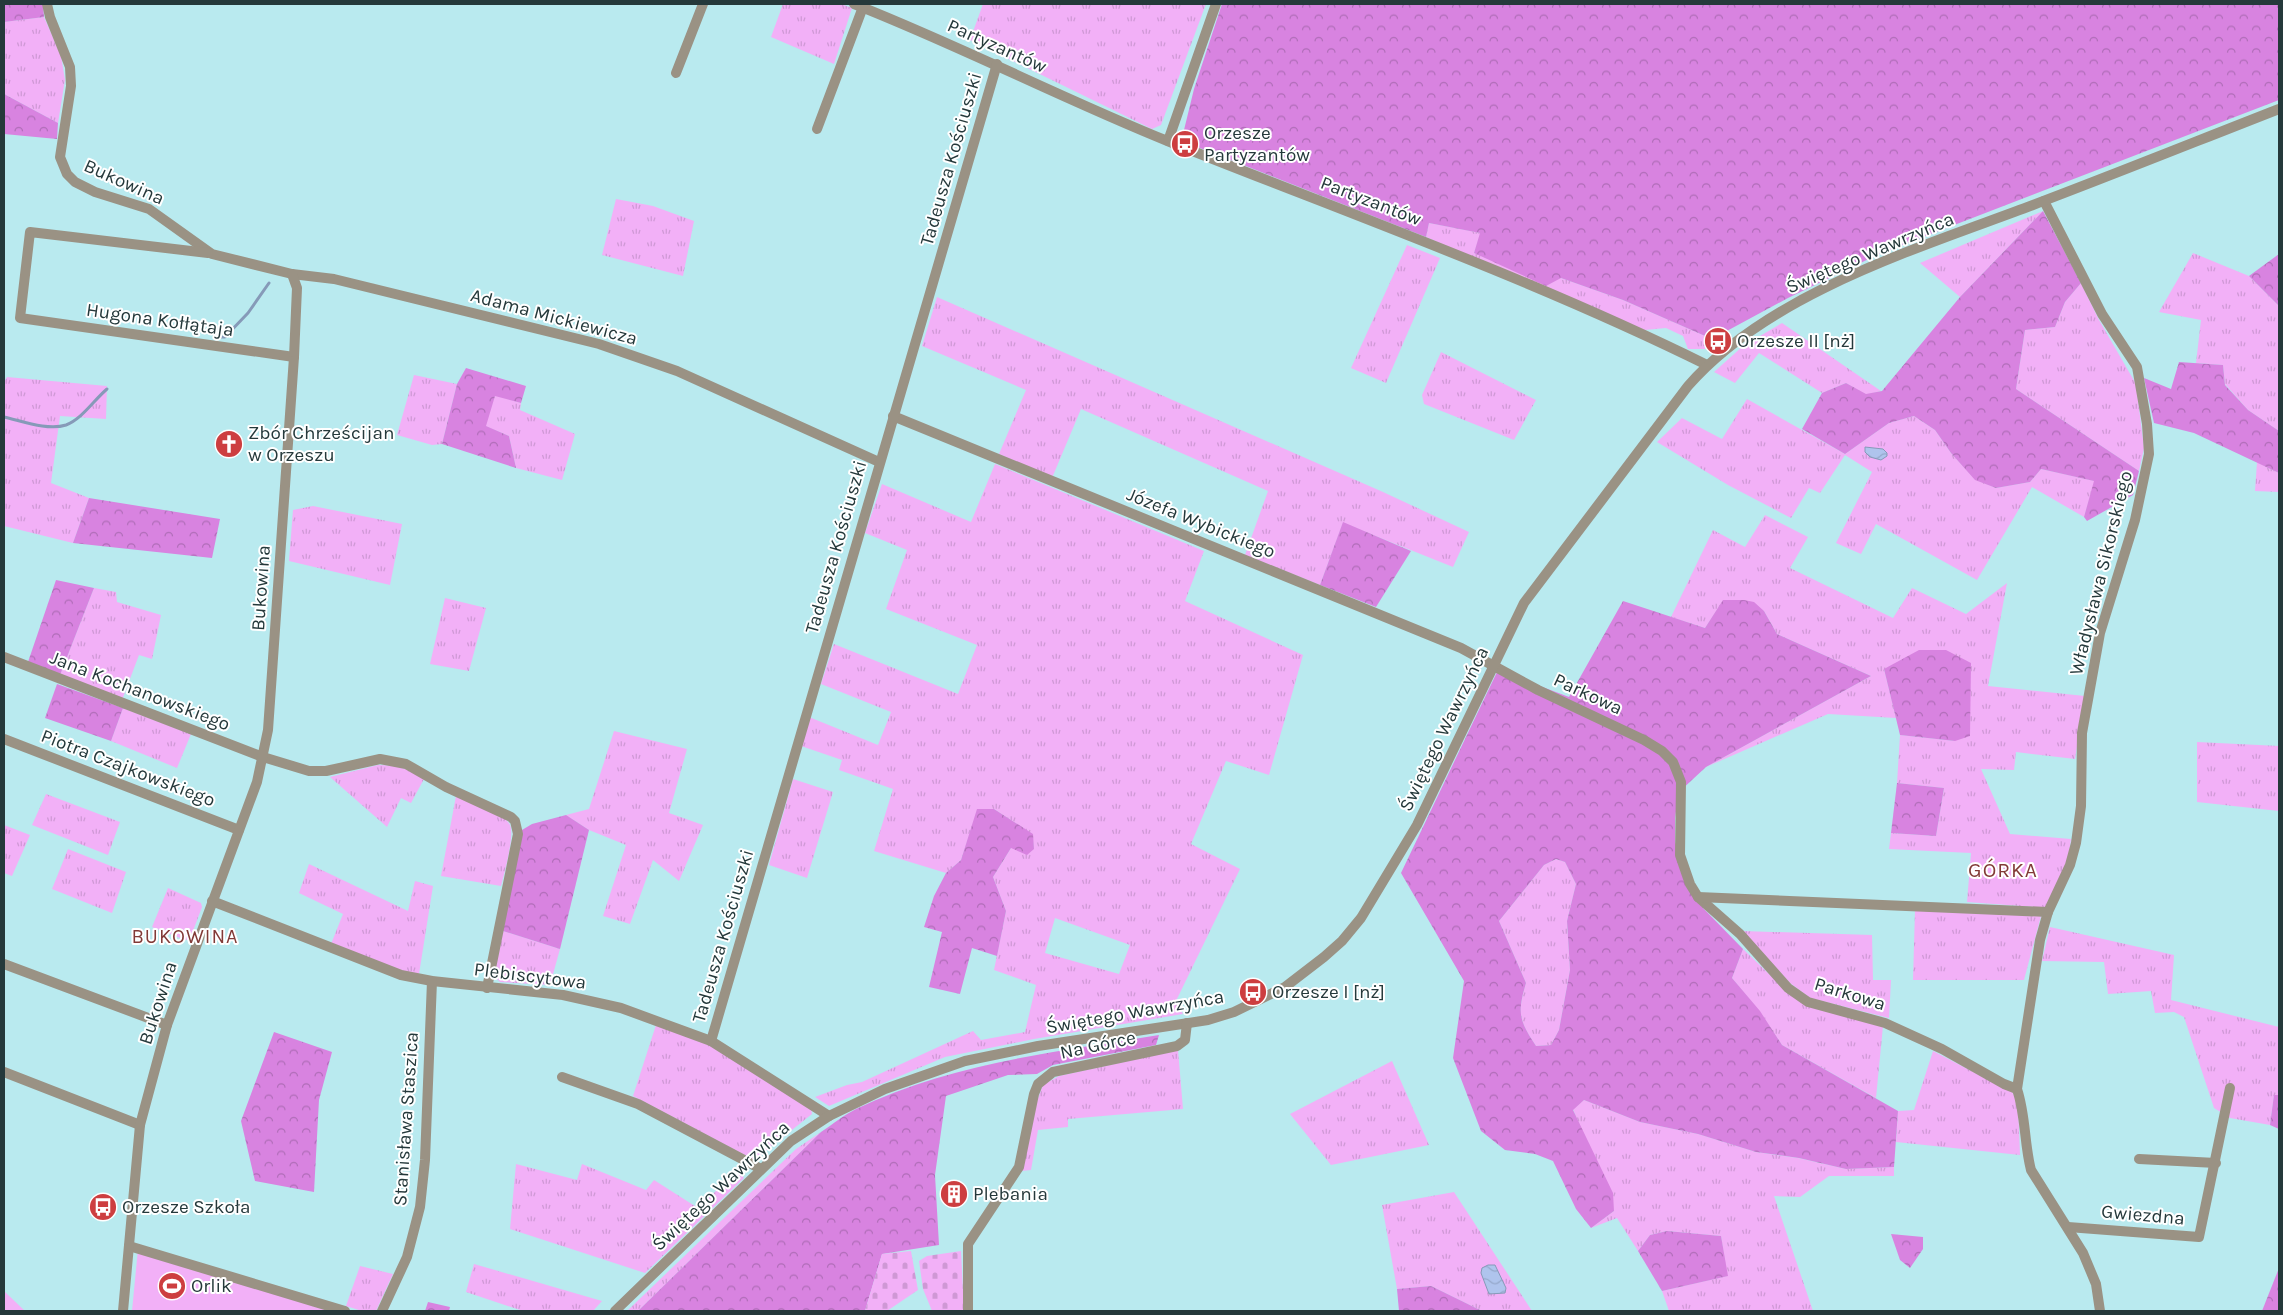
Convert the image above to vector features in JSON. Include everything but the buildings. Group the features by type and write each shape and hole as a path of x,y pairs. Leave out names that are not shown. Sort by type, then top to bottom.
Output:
{"street":[{"name":"Bukowina","path":"47,4 50,17 70,67 71,86 60,157 67,174 75,182 95,192 149,209 212,254 292,274 297,288 294,357 268,730 257,782 167,1025 140,1125 123,1311"},
{"path":"676,74 703,4"},
{"path":"1168,141 1216,4"},
{"path":"817,129 858,6"},
{"name":"Partyzantów","path":"858,6 997,64 1168,141 1435,244 1707,365"},
{"name":"Tadeusza Kościuszki","path":"711,1041 997,64"},
{"name":"Świętego Wawrzyńca","path":"615,1311 791,1141 829,1116 885,1089 965,1061 1038,1046 1227,1015 1261,1000 1304,973 1342,941 1361,918 1417,825 1524,603 1552,564 1707,365 1760,324 1784,309 1874,266 2279,109"},
{"name":"Władysława Sikorskiego","path":"2044,200 2102,314 2136,367 2149,440 2149,454 2141,498 2106,608 2092,673 2082,734 2081,806 2076,843 2070,866 2048,912 2040,940 2017,1089 2022,1105 2027,1155 2031,1170 2084,1253 2096,1284 2100,1311"},
{"name":"Hugona Kołłątaja","path":"212,254 30,232 20,318 294,357"},
{"name":"Adama Mickiewicza","path":"292,274 334,279 599,344 677,371 879,462"},
{"name":"Józefa Wybickiego","path":"893,416 1461,648 1495,666"},
{"name":"Jana Kochanowskiego","path":"4,657 263,757 309,771 320,772 380,759 406,764 446,787 515,821 518,834 487,988"},
{"name":"Parkowa","path":"1495,666 1538,690 1644,740 1662,751 1673,762 1681,782 1680,855 1687,878 1698,897 1740,934 1788,988 1808,1002 1885,1023 2017,1089"},
{"name":"Piotra Czajkowskiego","path":"4,739 239,830"},
{"path":"1698,897 2048,912"},
{"name":"Plebiscytowa","path":"212,901 401,976 487,988 563,995 621,1008 711,1041 829,1116"},
{"path":"4,964 167,1025"},
{"name":"Stanisława Staszica","path":"382,1311 407,1257 420,1207 425,1160 432,981"},
{"name":"Na Górce","path":"968,1311 968,1244 1019,1167 1038,1084 1053,1072 1178,1046 1185,1040 1187,1023"},
{"path":"4,1072 140,1125"},
{"path":"562,1078 638,1104 761,1169"},
{"name":"Gwiezdna","path":"2068,1227 2199,1237 2216,1163 2230,1088"},
{"path":"2139,1159 2216,1163"},
{"path":"129,1246 345,1311"}],"green space":[{"path":"4,4 43,4 44,17 4,22"},
{"path":"783,4 841,4 852,8 834,64 771,37"},
{"path":"983,4 1206,4 1161,125 1152,129 970,40"},
{"path":"1222,4 2279,4 2279,100 1879,254 1788,298 1712,339 1623,300 1561,278 1546,286 1474,253 1480,233 1429,223 1426,237 1195,146 1184,130 1194,89"},
{"path":"44,17 61,56 65,80 58,123 4,94 4,22"},
{"path":"4,94 58,123 57,139 4,134"},
{"path":"616,199 653,206 694,221 683,276 602,255"},
{"path":"2043,211 1960,297 1920,263"},
{"path":"2043,211 2081,283 2065,302 2055,327 2025,330 2016,389 2139,471 2133,495 2087,521 2084,517 2094,481 2041,469 2030,482 1996,488 1975,480 1951,453 1935,430 1914,416 1889,423 1845,454 1802,429 1822,393 1846,383 1866,394 1882,391 1960,297"},
{"path":"1429,223 1481,233 1474,253 1561,278 1623,300 1712,339 1705,349 1688,349 1683,336 1666,328 1645,330 1571,301 1426,237"},
{"path":"1407,245 1440,258 1386,383 1351,368"},
{"path":"2193,253 2249,276 2279,306 2279,431 2248,410 2225,384 2223,365 2196,363 2201,320 2159,312"},
{"path":"2279,254 2279,306 2249,276"},
{"path":"2081,283 2099,320 2136,384 2144,448 2139,471 2016,389 2025,330 2055,327 2065,302"},
{"path":"937,297 1383,492 1469,532 1453,567 1343,523 1320,585 1245,555 1268,491 1081,409 1052,478 999,454 1026,390 922,346"},
{"path":"1782,323 1881,391 1866,395 1846,383 1822,393 1759,353 1735,383 1714,372 1743,346"},
{"path":"1441,352 1536,400 1514,440 1424,404 1422,395"},
{"path":"2179,362 2223,365 2225,385 2248,410 2279,431 2279,473 2194,433 2154,423 2144,378 2171,389"},
{"path":"466,368 526,386 521,403 495,396 486,426 509,436 516,468 442,444 457,384"},
{"path":"414,375 457,384 442,444 432,445 397,435"},
{"path":"7,377 107,386 106,419 60,416 51,483 89,498 73,543 4,526 4,382"},
{"path":"495,395 521,403 520,410 575,434 562,480 516,468 509,436 485,426"},
{"path":"1747,399 1845,454 1889,423 1914,416 1935,430 1951,453 1975,479 1996,488 2030,482 2041,469 2095,481 2084,517 2032,487 1977,580 1876,524 1861,554 1836,543 1872,472 1845,455 1820,493 1809,488 1791,518 1728,485 1657,442 1682,418 1722,439"},
{"path":"2257,462 2279,473 2279,492 2255,491"},
{"path":"995,464 1204,551 1185,601 1303,655 1269,775 1226,761 1191,844 1240,869 1176,1001 1183,1014 1034,1039 945,1057 829,1106 815,1097 847,1085 862,1082 973,1031 981,1040 1025,1032 1036,985 994,970 1006,911 993,877 1011,848 1034,849 1032,834 994,809 978,809 961,860 946,873 874,851 893,789 839,770 842,760 801,746 809,717 878,745 891,712 821,684 834,644 958,694 977,645 886,609 907,550 865,533 882,484 971,522","holes":["1055,918 1130,945 1119,974 1045,953"]},
{"path":"89,498 220,519 212,558 73,543"},
{"path":"313,506 402,524 390,585 289,561 293,510"},
{"path":"1765,515 1808,537 1790,568 1893,618 1912,588 1966,614 2007,583 1988,686 2085,696 2075,759 2016,752 2014,770 1981,769 2010,834 2071,839 2068,860 2047,908 1967,902 1971,853 1889,849 1891,833 1936,836 1944,788 1897,783 1900,735 1955,741 1884,669 1896,718 1828,714 1706,767 1871,676 1777,634 1764,611 1723,601 1705,628 1671,617 1713,530 1745,547"},
{"path":"1343,522 1411,551 1376,607 1320,585"},
{"path":"56,580 94,588 60,675 28,662"},
{"path":"94,588 116,592 117,602 161,615 152,659 139,655 122,700 60,675"},
{"path":"445,598 486,608 469,671 430,664"},
{"path":"1723,600 1754,602 1764,611 1777,634 1871,676 1706,767 1679,792 1675,818 1675,842 1703,908 1743,949 1732,978 1760,1011 1782,1045 1898,1111 1894,1167 1846,1169 1799,1158 1756,1152 1698,1134 1640,1122 1584,1100 1573,1110 1613,1193 1614,1211 1591,1228 1576,1209 1553,1161 1535,1154 1505,1150 1481,1131 1453,1058 1464,981 1401,873 1498,670 1569,697 1623,601 1705,628","holes":["1556,859 1565,862 1576,884 1567,921 1570,970 1559,1030 1551,1045 1536,1046 1521,1016 1521,1002 1526,983 1499,921 1544,865"]},
{"path":"1919,650 1946,650 1971,663 1970,736 1955,741 1900,735 1884,669"},
{"path":"57,684 123,708 111,741 45,718"},
{"path":"123,708 191,734 177,768 111,741"},
{"path":"614,731 687,749 669,813 703,825 679,881 653,860 630,924 603,916 626,845 589,830 566,815 589,809"},
{"path":"2197,742 2279,746 2279,811 2197,802"},
{"path":"378,765 402,768 424,779 411,803 401,798 387,827 330,777"},
{"path":"793,779 833,792 807,878 769,865"},
{"path":"1897,783 1944,788 1936,836 1891,833"},
{"path":"46,794 120,822 108,855 32,825"},
{"path":"456,796 494,812 507,820 510,825 510,846 501,886 441,876"},
{"path":"977,809 994,809 1033,834 1034,849 1027,855 1011,848 993,877 1006,911 997,956 972,948 960,994 929,987 942,932 924,927 934,896 946,873 961,860"},
{"path":"566,815 589,830 560,949 503,931 522,830 532,824"},
{"path":"4,825 30,835 12,876 4,873"},
{"path":"68,849 126,872 112,913 52,889"},
{"path":"1556,859 1565,862 1576,884 1567,921 1570,970 1559,1030 1551,1045 1536,1046 1521,1016 1521,1002 1526,983 1499,921 1544,865"},
{"path":"309,864 408,911 415,881 433,886 419,974 397,970 331,944 343,914 299,893"},
{"path":"168,888 201,903 202,907 190,939 185,940 152,927"},
{"path":"1915,910 2041,916 2024,980 1913,980"},
{"path":"2050,927 2174,955 2171,1000 2279,1027 2279,1095 2274,1095 2270,1125 2230,1118 2214,1108 2184,1017 2174,1012 2155,1013 2151,991 2108,994 2104,962 2042,961"},
{"path":"503,931 560,949 550,985 500,982 494,976"},
{"path":"1742,931 1872,935 1873,980 1891,980 1889,1018 1810,998 1790,983"},
{"path":"1743,949 1791,995 1883,1026 1876,1098 1782,1045 1759,1011 1732,978"},
{"path":"656,1025 709,1045 811,1108 812,1114 754,1160 633,1096"},
{"path":"274,1032 332,1052 319,1100 314,1192 255,1181 241,1121"},
{"path":"1159,1035 1156,1045 1053,1065 1037,1074 1008,1075 946,1096 935,1175 939,1245 882,1254 865,1311 638,1311 821,1132 856,1109 892,1093 966,1070 1004,1061"},
{"path":"1178,1050 1183,1109 1068,1119 1068,1127 1038,1130 1031,1170 1021,1171 1037,1101 1043,1085 1059,1076"},
{"path":"1933,1051 2012,1092 2018,1102 2020,1155 1896,1142 1898,1111 1914,1110"},
{"path":"1392,1061 1429,1145 1331,1165 1290,1114"},
{"path":"2274,1095 2279,1095 2279,1129 2270,1125"},
{"path":"1584,1100 1640,1122 1698,1134 1756,1152 1798,1158 1846,1169 1894,1167 1894,1176 1829,1176 1800,1197 1774,1196 1813,1311 1669,1311 1662,1291 1727,1276 1721,1236 1667,1231 1650,1235 1638,1251 1617,1218 1591,1228 1614,1211 1573,1109"},
{"path":"821,1132 638,1311 627,1311 796,1149"},
{"path":"516,1164 577,1180 582,1164 646,1190 654,1180 698,1208 738,1170 744,1178 645,1273 510,1229"},
{"path":"1454,1192 1532,1311 1482,1311 1431,1286 1397,1289 1382,1205"},
{"path":"1667,1231 1721,1236 1728,1276 1662,1291 1638,1251 1650,1235"},
{"path":"1891,1234 1923,1237 1923,1249 1910,1268 1900,1260"},
{"path":"138,1249 345,1311 132,1311"},
{"path":"911,1251 918,1290 887,1311 865,1311 882,1254"},
{"path":"961,1251 964,1311 932,1311 923,1289 919,1261 927,1256"},
{"path":"474,1264 602,1301 593,1311 523,1311 466,1292"},
{"path":"360,1266 393,1274 376,1311 362,1311 346,1306"},
{"path":"2279,1268 2279,1311 2262,1311"},
{"path":"1431,1286 1482,1311 1399,1311 1397,1289"},
{"path":"4,1291 25,1311 4,1311"},
{"path":"428,1302 450,1307 449,1311 425,1311"}],"water":[{"path":"1865,447 1883,449 1887,456 1881,460 1870,457 1865,452"},
{"path":"1488,1265 1495,1265 1506,1288 1505,1293 1489,1294 1481,1273 1482,1268"}],"waterway":[{"path":"218,337 225,337 248,313 269,283"},
{"path":"4,417 43,426 59,427 72,422 83,414 107,389"}],"place":[{"name":"Orzesze Partyzantów","path":"1185,144"},
{"name":"Orzesze II [nż]","path":"1718,341"},
{"name":"Zbór Chrześcijan w Orzeszu","path":"229,444"},
{"name":"Orzesze I [nż]","path":"1253,992"},
{"name":"Plebania","path":"954,1194"},
{"name":"Orzesze Szkoła","path":"103,1207"},
{"name":"Orlik","path":"172,1286"}],"district":[{"name":"GÓRKA","path":"2003,870"},
{"name":"BUKOWINA","path":"185,936"}]}
